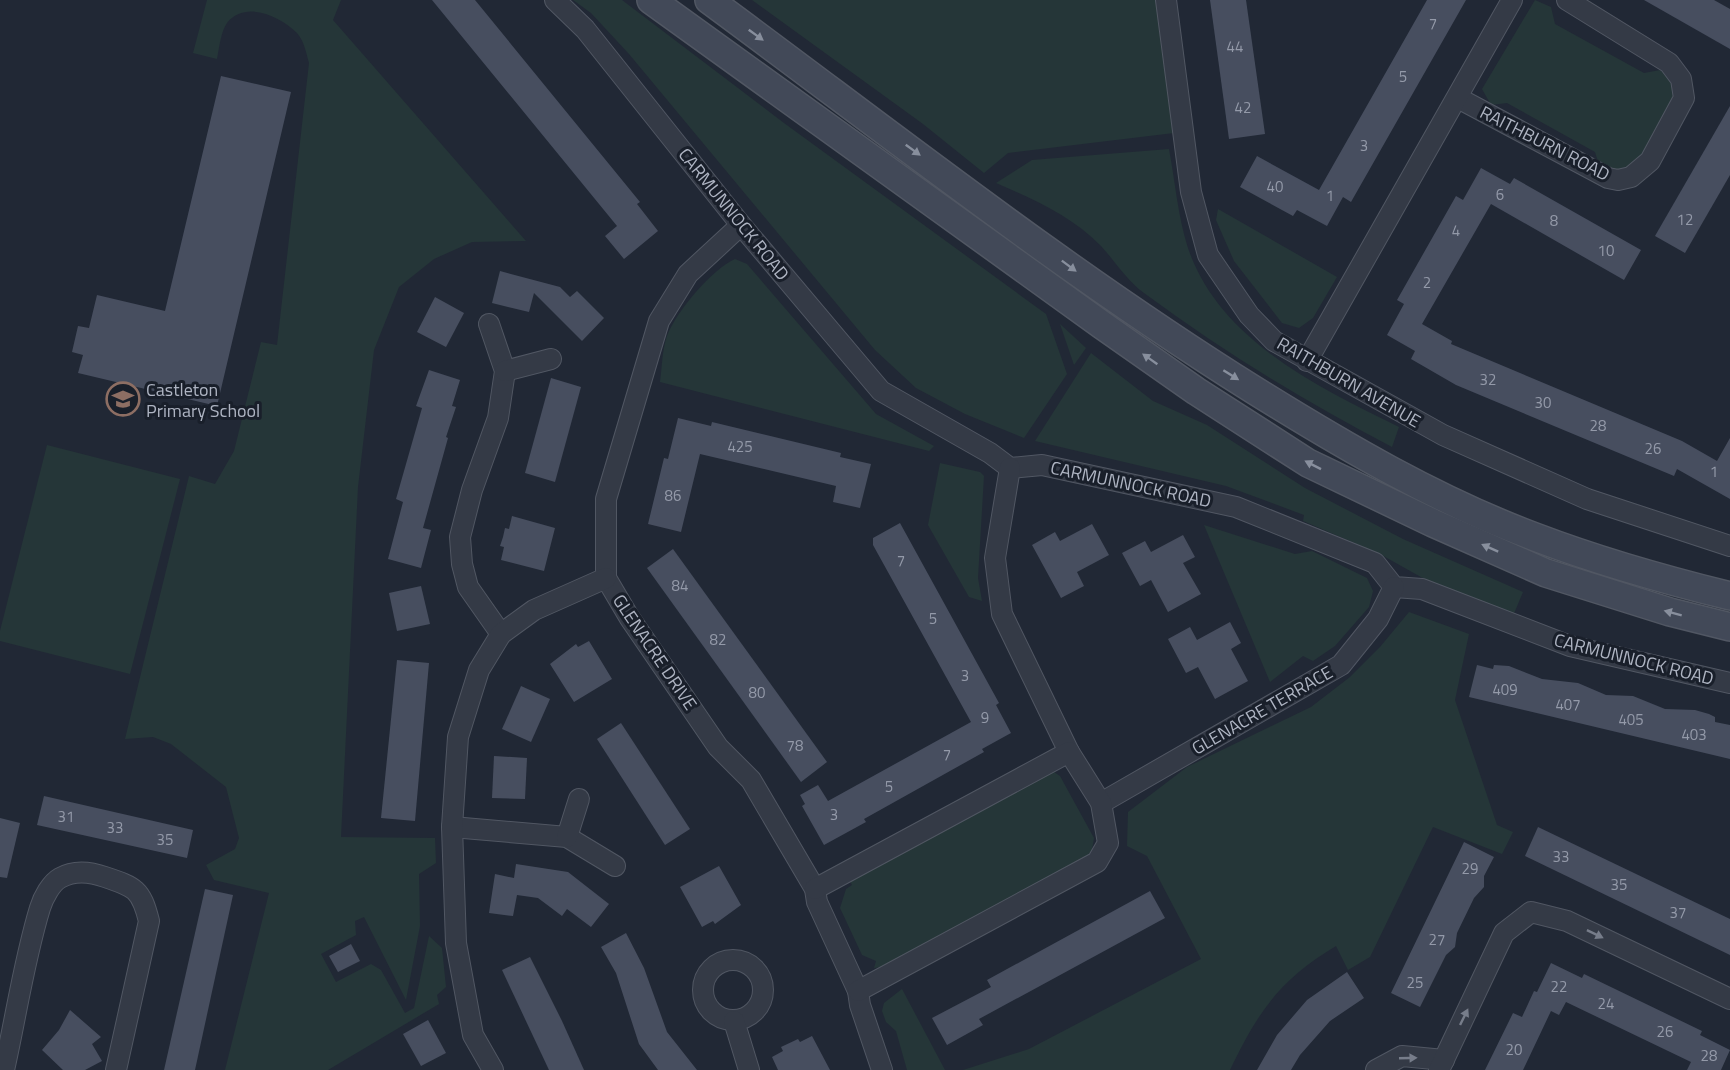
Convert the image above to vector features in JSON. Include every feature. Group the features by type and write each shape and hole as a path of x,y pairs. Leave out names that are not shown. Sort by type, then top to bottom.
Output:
{"main road":[{"path":"651,0 1102,325 1196,391 1308,463 1433,523 1546,573 1670,612 1730,627"},
{"path":"708,0 1097,287 1209,362 1349,449 1426,488 1534,537 1677,583 1730,596"}],"street":[{"name":"CARMUNNOCK ROAD","path":"555,0 585,29 741,225 881,391 990,453 1010,468 1042,465 1236,507 1375,563 1394,587 1422,589 1570,646 1730,683"},
{"name":"RAITHBURN AVENUE","path":"1166,0 1191,192 1208,255 1249,315 1274,341 1443,435 1587,499 1730,546"},
{"name":"RAITHBURN ROAD","path":"1307,361 1512,0"},
{"name":"RAITHBURN ROAD","path":"1458,98 1608,178 1618,180 1632,177 1650,161 1684,98 1681,79 1669,63 1567,0"},
{"name":"GLENACRE DRIVE","path":"741,225 688,274 659,321 606,499 606,578 629,617 718,747 751,780 815,889 817,902 858,991 860,1005 882,1070"},
{"path":"489,324 505,371 498,418 472,490 460,537 462,564 468,586 501,634"},
{"path":"505,371 551,359"},
{"path":"858,991 1097,862 1108,843 1101,803 1068,752 1002,614 994,558 1010,468"},
{"path":"493,1070 473,1035 456,943 452,827 458,737 478,670 501,634 534,610 606,578"},
{"name":"GLENACRE TERRACE","path":"1101,803 1341,665 1378,620 1394,587"},
{"path":"815,889 1068,752"},
{"path":"567,837 579,799"},
{"path":"452,827 567,837 615,866"},
{"path":"4,1070 40,906 59,878 75,872 99,875 129,885 139,892 144,900 149,921 116,1070"},
{"path":"1376,1070 1402,1056 1441,1065 1504,933 1531,912 1567,921 1730,999"},
{"path":"734,1021 748,1070"}],"shaded area":[{"path":"207,0 341,0 333,20 526,241 472,242 434,259 399,287 374,350 358,487 341,837 435,838 436,863 419,874 420,926 406,1000 364,917 355,921 356,935 321,954 336,982 371,964 381,970 405,1013 414,1008 429,936 442,948 446,987 437,995 439,1004 328,1070 225,1070 269,893 214,880 206,865 235,849 239,838 226,787 171,744 153,737 125,739 189,476 215,484 234,451 261,342 277,345 309,63 303,43 297,33 272,16 253,12 243,12 234,16 227,23 217,59 193,53"},
{"path":"573,0 622,0 784,123 1046,314 1067,374 1024,438 965,414 916,388 875,350 629,54 591,13"},
{"path":"752,0 1156,0 1174,133 1008,153 984,173 923,124"},
{"path":"1535,0 1551,7 1555,24 1644,73 1660,70 1671,78 1675,93 1638,162 1627,170 1600,168 1595,152 1507,103 1491,105 1482,89"},
{"path":"1169,149 1179,211 1188,248 1203,280 1223,309 1247,335 1275,357 1336,395 1399,427 1392,447 1296,394 1204,335 1138,288 1101,246 1078,226 1038,202 996,183 1032,160"},
{"path":"1218,209 1337,277 1313,318 1299,328 1282,323 1234,261 1216,220"},
{"path":"735,259 747,264 876,414 934,446 929,451 660,382 665,341 678,315 706,281"},
{"path":"1060,324 1086,348 1074,365"},
{"path":"1091,353 1153,401 1207,425 1305,488 1403,539 1523,592 1513,616 1428,581 1378,553 1303,521 1304,515 1226,486 1035,441"},
{"path":"47,445 180,479 130,674 0,641 0,631"},
{"path":"940,463 980,472 984,476 978,578 982,601 969,597 928,525"},
{"path":"1204,525 1295,554 1312,551 1367,578 1373,591 1369,607 1335,646 1313,661 1303,656 1270,682"},
{"path":"1409,612 1469,634 1455,700 1497,825 1513,832 1502,854 1433,827 1370,957 1348,970 1336,946 1299,972 1272,999 1261,1014 1230,1070 963,1070 1029,1049 1201,959 1147,856 1127,846 1128,812 1187,767 1311,707 1350,677 1380,647"},
{"path":"1054,772 1060,776 1094,838 1092,850 1085,859 882,967 874,968 876,961 862,955 840,908 846,889 852,885 849,879 1044,773"},
{"path":"902,989 945,1070 907,1070 896,1031 886,1022 882,1011 884,1003"}],"building":[{"path":"432,0 475,0 640,202 637,204 658,231 624,259 605,236 617,226"},
{"path":"1210,0 1246,0 1265,134 1229,139"},
{"path":"1427,0 1466,0 1351,202 1343,197 1327,226 1297,210 1293,216 1240,187 1257,156 1319,190"},
{"path":"1644,0 1714,0 1730,9 1730,49"},
{"path":"221,76 291,92 217,406 78,373 83,355 72,352 78,326 89,328 97,295 165,311"},
{"path":"1730,106 1730,175 1685,253 1655,236"},
{"path":"1481,168 1510,184 1514,178 1641,250 1624,280 1491,204 1422,324 1452,341 1451,344 1682,441 1717,461 1730,438 1730,499 1677,469 1674,476 1456,385 1411,359 1415,351 1387,335 1404,304 1397,300 1456,196 1463,200"},
{"path":"500,271 560,287 570,297 577,291 604,318 582,341 534,293 529,312 492,303"},
{"path":"435,297 464,313 446,347 417,332"},
{"path":"429,370 460,380 452,406 456,407 423,528 431,530 421,568 388,559 403,502 396,499 422,408 416,406"},
{"path":"551,378 581,387 555,482 525,473"},
{"path":"678,418 711,426 712,422 841,453 840,457 871,464 860,508 833,502 836,486 700,454 681,532 648,524 664,458 668,459"},
{"path":"512,516 555,528 544,571 501,560 504,547 500,546 505,528 509,529"},
{"path":"900,523 999,703 996,705 1011,733 982,749 984,752 864,819 866,822 824,845 802,806 805,804 800,795 818,785 828,801 971,722 873,545 873,538"},
{"path":"1092,524 1109,555 1077,572 1084,586 1061,598 1032,545 1055,532 1060,541"},
{"path":"1183,535 1195,557 1183,563 1201,594 1168,612 1151,580 1140,586 1122,553 1145,541 1151,552"},
{"path":"673,549 827,762 801,782 647,568"},
{"path":"421,586 430,624 397,631 389,593"},
{"path":"1230,622 1241,643 1231,649 1248,681 1215,699 1198,667 1186,673 1168,639 1190,627 1197,640"},
{"path":"589,641 612,679 574,702 550,664 576,644 578,647"},
{"path":"397,660 429,663 415,821 381,818"},
{"path":"1477,665 1493,669 1494,665 1509,666 1542,679 1578,683 1606,695 1633,696 1665,709 1695,710 1709,714 1715,717 1715,722 1730,725 1730,759 1469,697"},
{"path":"521,686 550,699 531,742 502,729"},
{"path":"621,723 690,829 665,845 597,739"},
{"path":"494,756 527,758 525,799 492,798"},
{"path":"44,796 193,830 187,858 37,825"},
{"path":"0,818 20,823 7,878 0,877"},
{"path":"1538,827 1730,919 1730,955 1525,856"},
{"path":"1464,842 1494,857 1484,876 1484,887 1474,898 1457,933 1455,947 1446,955 1420,1007 1391,993"},
{"path":"516,864 568,872 609,904 591,927 567,909 562,916 538,898 517,895 513,916 489,913 495,874 514,878"},
{"path":"719,866 741,905 715,924 713,921 702,927 680,887"},
{"path":"205,889 233,895 195,1070 164,1070"},
{"path":"1150,891 1165,918 979,1019 983,1025 947,1045 932,1018 991,987 987,980"},
{"path":"626,933 644,968 667,1032 697,1070 658,1070 639,1044 616,973 601,947"},
{"path":"351,944 360,961 338,972 329,956"},
{"path":"530,957 584,1070 549,1070 502,970"},
{"path":"1551,963 1582,978 1584,974 1702,1031 1700,1035 1730,1050 1721,1070 1687,1070 1691,1062 1566,1002 1559,1015 1551,1011 1523,1070 1485,1070 1513,1013 1522,1017"},
{"path":"1347,972 1364,998 1330,1021 1300,1055 1291,1070 1257,1070 1277,1035 1307,1000"},
{"path":"70,1010 101,1037 92,1044 102,1061 85,1070 63,1070 42,1050 59,1030"},
{"path":"428,1020 446,1053 421,1066 403,1034"},
{"path":"812,1036 830,1070 778,1070 772,1057 783,1051 781,1047 798,1039 800,1042"}],"place":[{"name":"Castleton Primary School","path":"123,399"}]}
